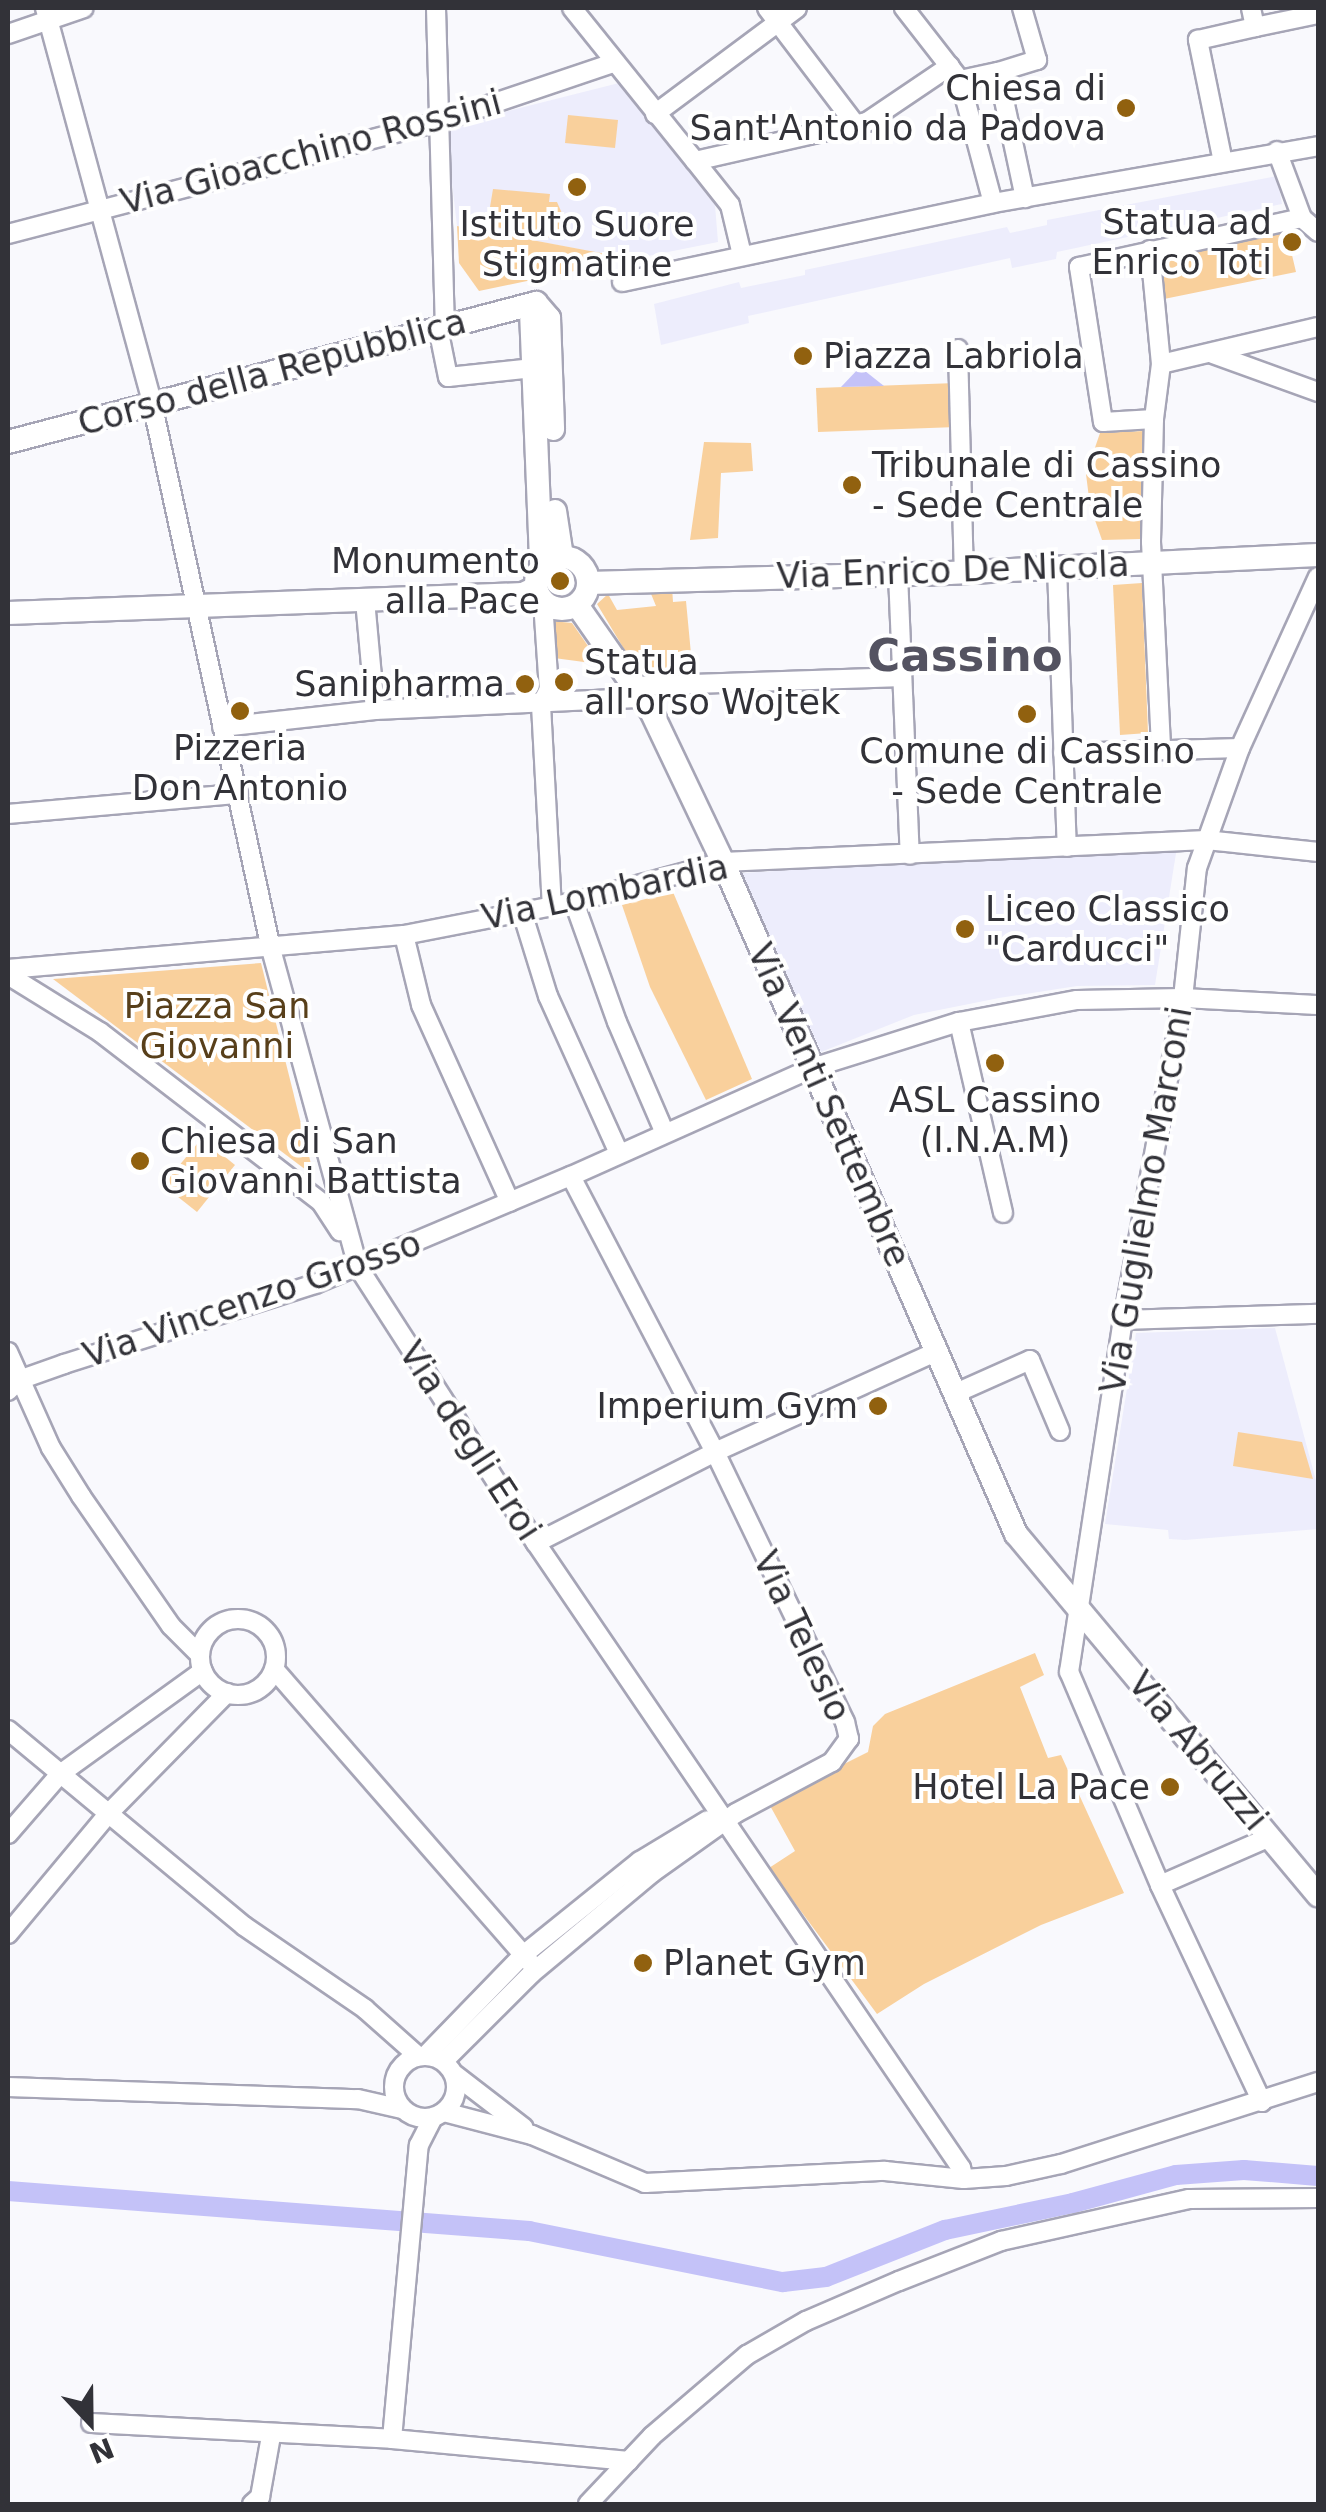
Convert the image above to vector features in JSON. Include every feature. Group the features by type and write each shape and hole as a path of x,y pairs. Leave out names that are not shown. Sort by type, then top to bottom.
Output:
{"main road":[{"name":"Corso della Repubblica","path":"8,442 536,303"},
{"path":"8,613 524,594 539,595 563,610 577,605 588,583 577,562 553,560 540,560 531,311 536,303 549,318 556,538 553,560 539,595"},
{"name":"Via Enrico De Nicola","path":"588,583 1318,555"},
{"name":"Via Venti Settembre","path":"577,605 638,692 723,862 1016,1534 1078,1606"},
{"name":"Via Abruzzi","path":"1078,1606 1318,1895"}],"street":[{"path":"8,34 47,14 84,8"},
{"path":"436,8 442,327 448,377 534,368"},
{"path":"572,8 730,205 742,255"},
{"path":"655,114 773,15 797,8"},
{"path":"904,8 955,73 993,203"},
{"path":"696,161 866,122 955,73 998,72 1037,60 1022,8"},
{"path":"1251,8 1255,27"},
{"path":"1224,162 1198,40 1318,12"},
{"path":"47,14 152,404 271,949 334,1201"},
{"path":"773,15 855,124"},
{"name":"Via Gioacchino Rossini","path":"8,234 440,121 613,62"},
{"path":"998,72 1025,198"},
{"path":"622,282 993,203 1318,146"},
{"path":"1277,151 1302,218 1318,232"},
{"path":"1154,419 1103,422 1079,266 1302,218"},
{"path":"1150,250 1161,364 1154,419 1152,563 1161,750"},
{"path":"1161,364 1318,327"},
{"path":"958,350 964,571"},
{"path":"1213,354 1318,392"},
{"path":"1056,567 1067,846"},
{"path":"898,574 910,855"},
{"name":"Via Guglielmo Marconi","path":"1262,2102 1160,1885 1069,1672 1123,1320 1182,998 1196,868 1240,748 1318,577"},
{"path":"539,595 549,689 541,704 552,906"},
{"path":"365,600 375,710"},
{"path":"222,727 375,710 541,704 638,692 902,677"},
{"path":"1064,753 1240,748"},
{"path":"8,814 238,794"},
{"name":"Via Lombardia","path":"8,972 404,936 574,902 723,862 1206,840 1318,852"},
{"path":"574,902 616,1022 664,1130"},
{"path":"522,912 548,996 619,1153"},
{"path":"404,936 421,1005 510,1202"},
{"path":"8,972 100,1032 334,1201"},
{"name":"Via Vincenzo Grosso","path":"12,1382 358,1267 812,1068 959,1022 1078,1000 1182,998 1318,1004"},
{"path":"959,1022 1003,1213"},
{"name":"Via Telesio","path":"436,2061 524,1955 640,1861 832,1762 849,1739 845,1722 715,1452 571,1176"},
{"name":"Via degli Eroi","path":"334,1201 358,1267 536,1543 719,1818 962,2168 964,2179"},
{"path":"1123,1320 1318,1314"},
{"path":"536,1543 715,1452 938,1351"},
{"path":"8,1352 12,1382 81,1496 171,1626 228,1693"},
{"path":"956,1394 1030,1360 1060,1431"},
{"path":"8,1834 60,1774 202,1663 208,1633 239,1619 251,1621 270,1635 275,1646 269,1679 251,1692 228,1693 108,1814 8,1934"},
{"path":"274,1668 536,1970"},
{"path":"8,1730 244,1926 436,2061 532,2135"},
{"name":"Via Telesio","path":"436,2061 536,1970 719,1818"},
{"path":"1160,1885 1270,1837"},
{"path":"382,2022 396,2056 394,2081 419,2144 392,2438"},
{"path":"358,2100 394,2081 400,2066 436,2061"},
{"path":"419,2144 456,2094 436,2061"},
{"path":"8,2087 358,2100 532,2135 645,2183 884,2170 964,2179 1006,2176 1061,2164 1318,2082"},
{"path":"588,2504 629,2460 747,2355 806,2320 1001,2241 1189,2199 1318,2198"},
{"path":"90,2423 271,2436 392,2438 629,2460"},
{"path":"252,2504 260,2497 271,2436"}],"shaded area":[{"name":"Istituto Suore Stigmatine","path":"619,83 715,205 718,242 608,264 605,254 457,226 446,131 449,126"},
{"path":"1277,176 1282,204 1057,252 1056,259 1012,268 1010,258 748,316 749,323 661,345 654,304 739,282 741,288 805,275 805,270 1007,227 1010,233 1047,225 1047,220"},
{"name":"Liceo Classico \"Carducci\"","path":"1177,847 1155,985 1077,986 914,1015 821,1052 741,873"},
{"path":"1275,1328 1318,1488 1318,1529 1185,1540 1169,1539 1168,1530 1105,1524 1136,1333"}],"green space":[{"path":"568,115 618,120 615,148 565,143"},
{"path":"493,189 550,194 549,202 557,202 564,218 560,233 547,238 487,225"},
{"path":"457,226 606,254 608,264 479,291 459,263"},
{"path":"1293,230 1303,242 1292,255 1296,272 1164,299 1154,259"},
{"path":"956,383 957,427 818,432 816,388"},
{"path":"1144,431 1141,539 1102,540 1090,506 1086,474 1100,433"},
{"path":"704,442 751,443 753,471 721,473 718,538 690,540"},
{"path":"1142,583 1148,733 1120,735 1113,585"},
{"path":"672,587 673,602 686,601 693,675 642,679 597,604 608,594 617,610 656,606 649,589"},
{"path":"552,621 572,623 595,656 584,662 554,658"},
{"path":"673,892 752,1079 706,1100 650,987 622,905"},
{"name":"Piazza San Giovanni","path":"261,963 314,1176 53,979"},
{"path":"202,1138 235,1165 197,1212 163,1185"},
{"path":"1238,1432 1302,1442 1313,1479 1233,1466"},
{"path":"1035,1653 1044,1675 1020,1687 1048,1758 1061,1755 1124,1893 1041,1925 924,1984 877,2014 769,1868 795,1851 768,1802 868,1752 873,1726 885,1714"}],"water":[{"path":"860,367 884,386 841,387"}],"waterway":[{"path":"8,2191 529,2231 783,2282 826,2277 945,2230 1073,2203 1176,2175 1244,2170 1318,2176"},
{"path":"1315,2176 1318,2172"}],"place":[{"name":"Chiesa di Sant'Antonio da Padova","path":"1126,108"},
{"name":"Istituto Suore Stigmatine","path":"577,187"},
{"name":"Statua ad Enrico Toti","path":"1292,242"},
{"name":"Piazza Labriola","path":"803,356"},
{"name":"Tribunale di Cassino - Sede Centrale","path":"852,485"},
{"name":"Monumento alla Pace","path":"560,581"},
{"name":"Statua all'orso Wojtek","path":"564,682"},
{"name":"Sanipharma","path":"525,684"},
{"name":"Pizzeria Don Antonio","path":"240,711"},
{"name":"Comune di Cassino - Sede Centrale","path":"1027,714"},
{"name":"Liceo Classico \"Carducci\"","path":"965,929"},
{"name":"ASL Cassino (I.N.A.M)","path":"995,1063"},
{"name":"Chiesa di San Giovanni Battista","path":"140,1161"},
{"name":"Imperium Gym","path":"878,1406"},
{"name":"Hotel La Pace","path":"1170,1787"},
{"name":"Planet Gym","path":"643,1963"}],"district":[{"name":"Cassino","path":"965,656"}]}
